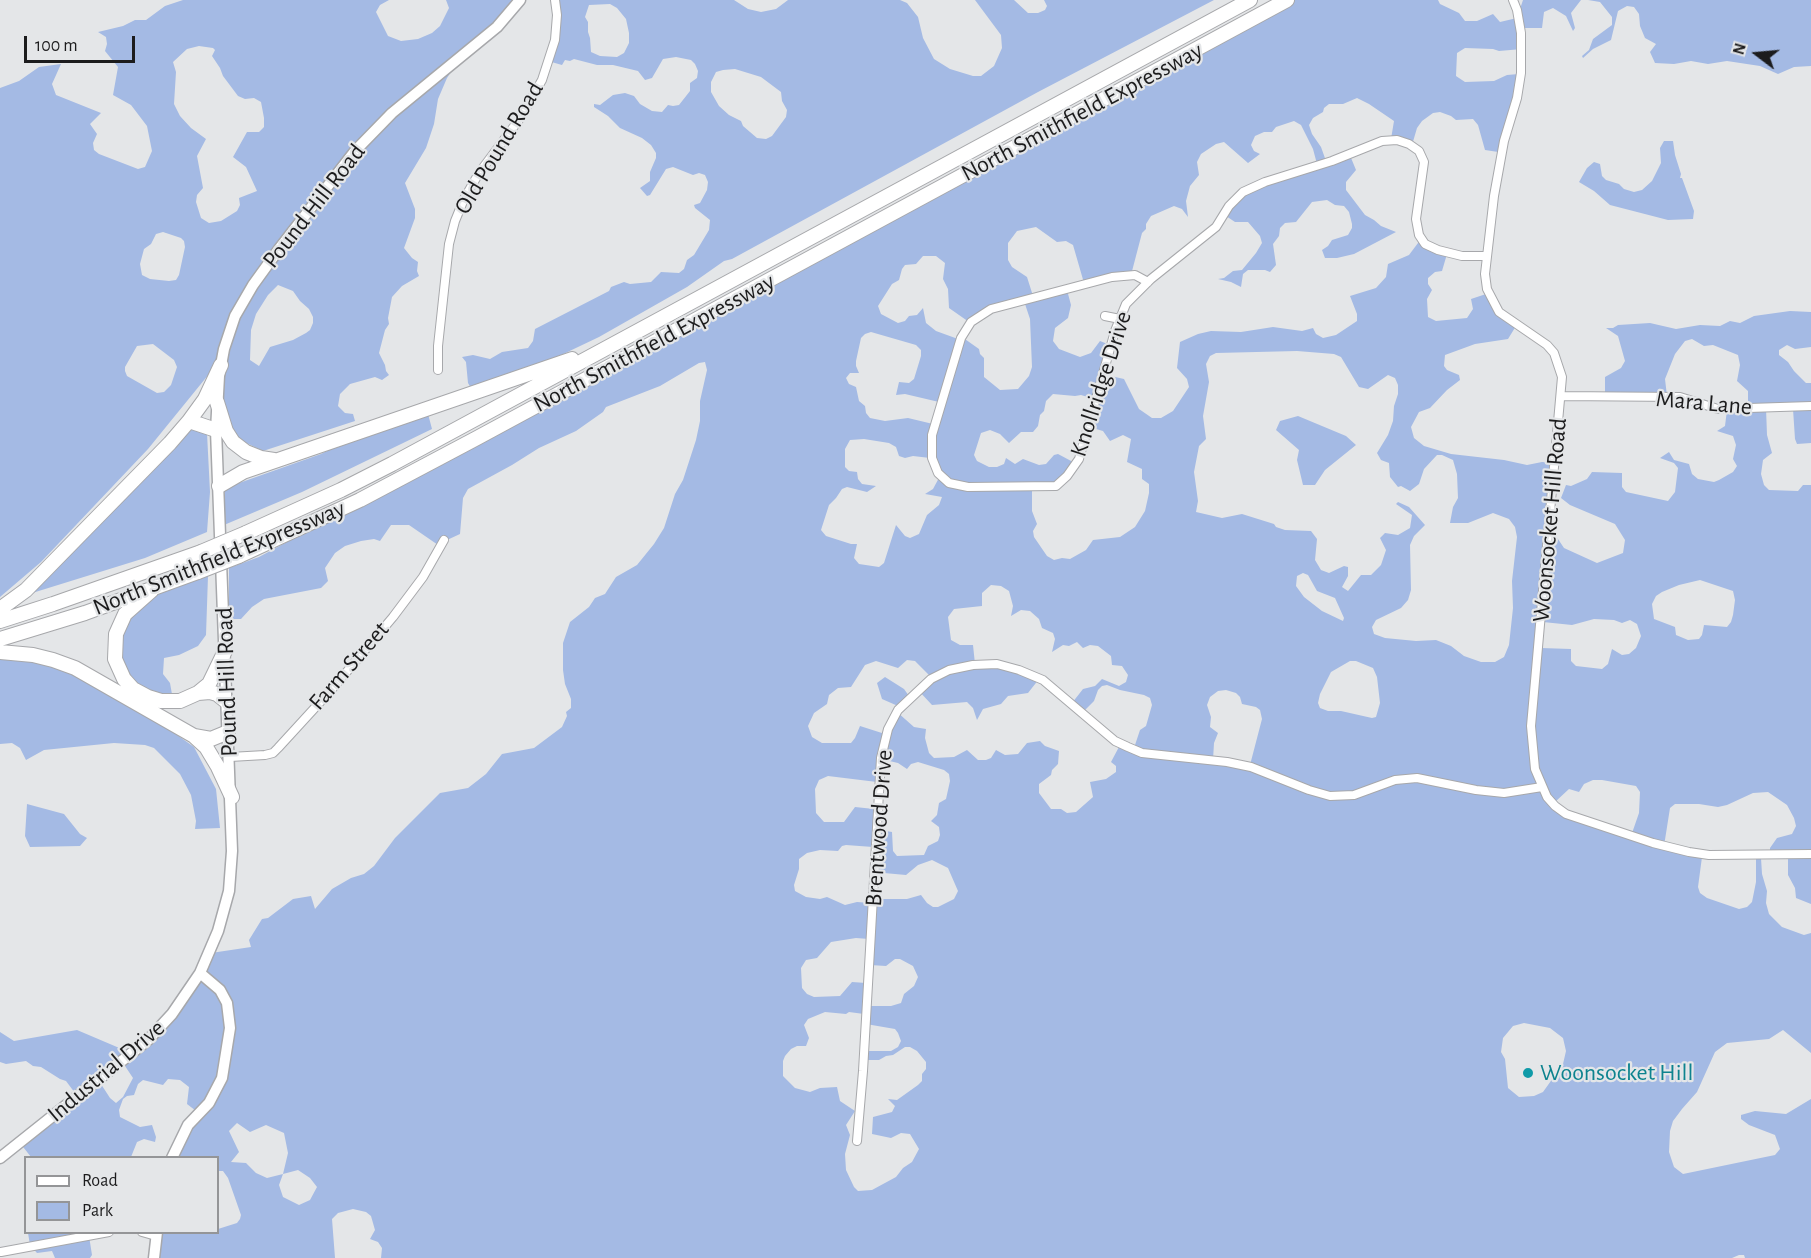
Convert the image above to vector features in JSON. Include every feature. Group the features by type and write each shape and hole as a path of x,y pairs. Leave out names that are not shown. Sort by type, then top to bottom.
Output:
{"highway":[{"name":"North Smithfield Expressway","path":"0,621 201,552 392,464 1250,0"},
{"name":"North Smithfield Expressway","path":"0,639 152,590 239,556 360,500 1287,0"},
{"path":"219,486 243,472 599,351"},
{"path":"0,609 26,590 56,561 189,421 205,399 221,365"},
{"path":"217,402 226,431 233,442 241,449 256,456 279,460"},
{"path":"189,421 216,430"},
{"path":"152,590 130,609 118,626 114,651 120,673 133,689 161,701 180,701 198,693 209,684 225,651"},
{"path":"0,652 33,655 75,668 194,736 206,747 232,797"},
{"path":"198,693 215,693 227,702"},
{"path":"194,736 211,739 228,732"}],"street":[{"name":"Pound Hill Road","path":"200,973 218,931 229,891 232,851 232,797 216,430 224,349 235,316 253,285 355,151 392,113 497,27 520,0"},
{"name":"Old Pound Road","path":"438,370 438,345 448,252 455,221 469,190 521,117 542,80 555,39 557,15 555,0"},
{"name":"Woonsocket Hill Road","path":"1514,0 1521,33 1521,73 1498,174 1485,274 1487,289 1499,312 1528,330 1554,353 1562,377 1531,726 1535,769 1551,802 1566,814 1653,843 1708,855 1811,854"},
{"name":"Knollridge Drive","path":"1148,282 1135,275 1112,277 991,309 971,322 961,338 932,435 932,458 938,473 949,483 968,487 1056,486 1062,481 1079,459 1126,304 1148,282 1215,227 1229,206 1243,192 1265,182 1332,161 1382,141 1397,140 1409,144 1419,151 1424,162 1416,219 1419,235 1425,244 1462,256 1486,256"},
{"path":"1105,316 1120,319"},
{"name":"Mara Lane","path":"1561,396 1680,397 1718,409 1811,406"},
{"name":"Farm Street","path":"230,757 265,755 273,753 278,748 393,617 423,577 444,540"},
{"name":"Brentwood Drive","path":"856,1141 863,1071 881,758 888,729 898,710 931,679 949,670 973,665 997,664 1019,669 1043,680 1115,741 1142,753 1251,766 1309,790 1330,796 1354,795 1395,780 1417,778 1476,790 1504,793 1542,787"},
{"path":"173,1156 188,1125 209,1103 222,1078 230,1028 227,1003 220,990 200,973"},
{"name":"Industrial Drive","path":"0,1158 148,1040 172,1014 200,973"},
{"path":"1,1252 103,1234"},
{"path":"153,1258 157,1234"}],"green space":[{"path":"183,0 389,0 380,5 376,12 388,36 401,41 418,39 432,33 440,26 449,8 446,0 519,0 459,60 447,78 438,99 434,124 426,148 405,183 415,209 415,218 404,248 418,262 419,276 402,286 392,297 389,324 385,330 379,353 389,375 382,380 375,377 350,384 340,394 338,406 345,413 353,414 355,421 263,451 228,434 209,374 148,449 41,562 0,597 0,88 19,81 39,67 61,64 52,84 56,95 101,113 90,124 97,134 93,143 94,150 138,169 145,167 152,151 147,126 131,105 113,95 118,67 105,51 106,37 98,32 123,26 135,20 146,20 165,6","holes":["199,46 213,48 215,50 212,56 223,76 238,96 245,99 254,98 261,102 264,118 264,127 259,132 247,132 233,157 246,167 257,191 239,198 240,205 237,211 221,221 209,223 201,218 196,202 197,195 203,188 197,156 206,139 180,116 174,104 176,72 173,62 187,49","163,232 184,241 185,247 176,280 150,279 142,275 140,264 144,249 151,244 156,234","278,285 293,291 309,309 313,323 306,333 293,340 270,347 259,366 250,360 251,330 256,314 268,295","153,344 174,360 177,367 171,385 164,392 157,393 127,376 125,367 137,346"]},
{"path":"553,0 734,0 748,9 761,12 776,9 788,0 900,0 907,3 918,17 923,38 934,59 950,69 981,76 994,66 1002,48 1001,35 975,0 1014,0 1028,13 1038,13 1045,10 1047,6 1044,0 1214,0 1038,92 732,259 724,261 687,287 599,337 536,367 471,388 468,383 466,362 462,357 473,355 490,359 502,352 528,348 533,341 535,329 609,291 611,287 624,282 630,284 651,282 661,272 679,273 684,269 687,260 694,255 709,230 710,220 694,205 700,203 707,190 708,182 705,175 699,173 693,175 673,167 666,169 650,195 647,196 640,188 650,181 650,172 656,153 651,145 642,138 620,128 594,107 594,104 600,105 613,95 625,93 634,96 640,104 652,111 662,112 668,105 679,105 690,91 690,83 697,78 698,71 695,64 691,60 676,57 663,59 652,78 645,80 638,71 613,65 597,65 574,59 565,60 562,65 548,61 555,33","holes":["610,4 617,8 626,19 629,33 629,43 624,53 617,57 600,56 591,52 588,22 585,17 589,5","735,69 761,77 781,92 782,101 787,110 786,117 772,136 766,139 757,138 743,126 741,121 729,115 719,106 711,92 711,82 716,72"]},
{"path":"1295,0 1438,0 1440,4 1459,13 1465,21 1477,21 1493,14 1500,22 1517,18 1523,0 1581,0 1571,13 1575,28 1573,31 1566,16 1553,8 1544,12 1542,28 1523,28 1522,49 1499,51 1465,48 1457,53 1456,76 1465,82 1494,81 1507,75 1519,74 1505,153 1485,150 1478,125 1473,119 1456,120 1440,112 1433,113 1422,121 1417,128 1412,145 1391,139 1394,121 1357,98 1343,104 1329,104 1323,112 1313,118 1309,125 1326,161 1349,153 1356,170 1346,182 1346,190 1365,215 1381,226 1396,232 1354,254 1325,258 1322,250 1332,240 1348,235 1352,224 1349,212 1344,206 1335,205 1327,200 1312,202 1296,222 1285,223 1280,228 1279,236 1273,244 1276,265 1270,272 1248,270 1243,274 1241,287 1218,279 1224,278 1233,271 1242,270 1262,243 1260,236 1248,222 1235,222 1223,214 1241,193 1317,164 1313,149 1301,125 1294,121 1276,127 1272,132 1264,132 1255,136 1251,145 1254,151 1260,154 1248,163 1224,142 1216,144 1201,154 1197,162 1199,175 1190,186 1186,201 1188,217 1182,209 1174,206 1151,216 1142,233 1131,275 1084,283 1073,245 1066,241 1057,242 1036,227 1017,231 1008,243 1008,260 1012,267 1027,277 1033,296 1067,290 1071,305 1068,318 1055,328 1053,341 1059,349 1080,357 1091,353 1100,341 1110,345 1102,374 1124,379 1139,409 1152,418 1161,418 1173,411 1189,387 1187,379 1177,368 1180,342 1211,331 1241,332 1273,327 1302,331 1313,328 1316,334 1323,338 1336,335 1357,321 1357,314 1350,296 1376,288 1386,277 1388,264 1409,255 1421,239 1447,254 1442,271 1435,272 1428,278 1428,284 1432,290 1427,299 1428,317 1436,321 1467,318 1473,309 1471,299 1489,293 1494,305 1516,326 1508,339 1475,344 1445,355 1444,366 1447,370 1459,375 1460,380 1430,408 1419,412 1411,427 1414,438 1424,446 1451,454 1527,465 1542,462 1554,463 1552,530 1564,548 1597,563 1623,553 1625,540 1615,524 1570,505 1561,498 1566,485 1571,486 1587,479 1592,472 1622,473 1622,487 1626,492 1668,501 1675,492 1678,468 1674,463 1660,458 1669,452 1674,460 1689,464 1692,474 1698,479 1714,482 1719,480 1733,472 1737,466 1733,459 1736,445 1733,436 1717,431 1725,426 1727,410 1748,407 1748,391 1737,381 1740,365 1738,355 1713,345 1704,346 1692,339 1685,341 1675,354 1665,379 1667,396 1605,398 1605,377 1621,368 1625,361 1618,336 1606,328 1650,323 1676,329 1700,325 1720,326 1730,321 1740,323 1754,316 1790,311 1811,312 1811,347 1795,349 1787,345 1779,350 1779,355 1806,383 1811,383 1811,443 1797,444 1793,409 1766,408 1767,435 1772,453 1763,460 1761,474 1764,485 1769,490 1798,491 1803,485 1811,485 1811,904 1796,898 1795,888 1788,875 1788,856 1770,854 1770,848 1777,838 1792,834 1796,826 1787,805 1768,792 1753,793 1718,807 1675,804 1670,808 1664,846 1702,857 1698,887 1700,893 1707,898 1739,909 1747,907 1752,902 1756,882 1756,858 1761,858 1769,914 1782,927 1804,935 1811,933 1811,1053 1783,1030 1769,1039 1727,1043 1715,1052 1697,1092 1673,1121 1669,1152 1674,1167 1683,1174 1775,1155 1780,1149 1775,1135 1749,1125 1741,1119 1741,1115 1755,1111 1786,1114 1811,1099 1811,1258 1745,1258 1744,1255 1739,1255 1732,1258 381,1258 382,1248 378,1242 370,1239 375,1230 371,1216 366,1212 353,1209 338,1213 332,1219 335,1258 152,1258 156,1234 219,1234 219,1229 237,1223 241,1215 228,1178 223,1171 219,1171 219,1156 176,1156 200,1114 187,1104 189,1087 180,1080 168,1079 163,1085 143,1080 138,1084 134,1095 123,1099 119,1110 120,1117 140,1127 152,1125 156,1137 155,1142 144,1139 137,1142 131,1156 30,1156 20,1143 78,1097 66,1081 41,1067 33,1066 26,1061 6,1064 0,1062 0,1032 14,1041 77,1030 134,1052 146,1041 211,953 251,947 249,940 262,919 268,918 293,899 311,896 315,909 332,889 351,878 364,874 374,866 395,838 440,793 468,788 486,774 502,754 534,748 562,727 567,716 566,712 571,708 571,699 563,670 563,643 570,622 589,607 595,598 605,594 616,577 637,565 664,528 696,440 700,421 700,401 707,370 705,362 699,363 660,386 606,407 603,412 576,431 539,448 468,489 463,498 460,534 447,540 441,547 409,525 391,525 380,541 374,539 361,541 345,546 335,553 325,568 328,581 321,588 264,599 252,607 241,619 229,619 229,568 259,557 732,303 1145,86","holes":["923,256 936,256 945,263 943,279 948,289 949,308 969,322 1024,301 1030,319 1032,367 1029,376 1018,389 1000,390 984,377 984,358 979,349 962,337 958,339 936,331 926,323 923,308 917,315 909,316 905,321 898,323 881,314 878,306 892,284 899,280 905,265 916,264","871,332 916,345 921,350 914,379 909,383 899,382 896,395 905,394 939,402 933,424 908,418 885,421 870,418 865,406 859,401 856,387 849,384 846,378 850,373 859,373 856,361 861,338","1297,351 1334,354 1341,357 1359,387 1368,389 1388,375 1395,378 1398,394 1393,421 1377,453 1381,460 1389,463 1390,477 1398,487 1401,486 1410,491 1419,484 1424,469 1437,455 1442,455 1453,460 1457,474 1458,498 1453,507 1450,523 1468,523 1493,513 1509,519 1515,527 1517,537 1512,581 1513,608 1509,645 1504,657 1495,662 1481,662 1464,656 1451,646 1436,640 1416,641 1385,638 1374,634 1372,627 1376,620 1401,608 1408,600 1411,590 1410,545 1414,536 1425,525 1409,507 1398,502 1396,504 1412,515 1410,528 1398,535 1385,533 1380,538 1386,550 1381,565 1371,575 1361,575 1348,591 1342,587 1348,576 1348,567 1344,566 1329,573 1321,570 1315,560 1317,539 1311,531 1285,530 1242,514 1222,518 1196,512 1198,501 1194,472 1199,446 1206,439 1203,416 1209,382 1206,364 1210,356 1216,353","1053,394 1081,395 1094,399 1089,427 1103,431 1110,441 1123,435 1131,439 1127,462 1142,469 1142,479 1149,484 1145,511 1135,527 1120,537 1093,540 1086,550 1070,559 1054,560 1047,556 1034,537 1033,531 1037,524 1032,511 1032,488 1058,484 1073,462 1058,454 1046,464 1039,465 1023,459 1015,464 1006,458 1004,464 989,467 977,461 974,455 981,433 990,430 1000,434 1009,443 1021,432 1033,432 1044,411 1046,401","864,439 889,443 896,447 899,456 930,458 940,476 933,489 925,494 942,497 939,505 927,515 919,534 910,538 905,536 896,525 884,563 879,567 859,564 854,558 857,544 826,536 821,530 829,505 842,489 847,487 867,492 876,486 862,484 857,472 849,471 845,467 845,449 850,440","1303,573 1308,575 1317,591 1335,598 1344,618 1343,621 1322,611 1304,597 1296,586 1297,576","1700,580 1733,591 1735,600 1731,622 1727,627 1704,625 1699,639 1688,640 1676,635 1675,627 1654,619 1652,604 1656,596 1679,585","991,585 1001,586 1009,591 1013,606 1011,616 1021,610 1030,611 1039,619 1042,628 1053,633 1055,639 1052,652 1063,645 1069,646 1077,642 1083,648 1090,645 1098,646 1111,656 1112,665 1122,666 1128,675 1126,682 1119,686 1102,679 1095,686 1083,689 1072,703 1082,713 1094,701 1102,686 1107,685 1150,698 1152,705 1146,726 1140,730 1134,748 1120,745 1111,762 1116,766 1116,772 1106,779 1090,782 1093,797 1076,812 1067,813 1061,809 1051,809 1039,793 1039,784 1051,775 1052,770 1058,764 1059,751 1045,746 1040,741 1027,743 1018,754 1005,755 996,750 991,758 986,760 978,760 967,750 954,757 934,758 929,753 925,738 926,729 914,727 897,712 885,734 860,726 851,743 822,743 812,737 808,726 814,713 827,704 829,695 838,688 851,687 865,665 876,661 898,668 907,660 915,661 930,676 918,690 932,705 967,702 973,708 977,720 983,709 1001,704 1008,696 1028,693 1039,679 996,664 975,664 973,645 960,645 951,640 948,617 954,609 982,606 982,593","1594,619 1614,620 1622,623 1630,620 1637,624 1641,636 1636,648 1629,654 1622,655 1612,649 1608,664 1602,669 1576,666 1571,661 1571,649 1541,648 1543,622 1572,625","1350,661 1356,661 1373,668 1377,677 1380,703 1376,717 1372,718 1320,708 1318,703 1331,672","1226,690 1236,693 1242,704 1260,710 1262,719 1250,765 1213,760 1214,743 1218,733 1210,727 1211,717 1207,705 1210,697 1218,691","881,759 898,763 907,769 911,764 918,762 944,770 949,774 950,781 946,799 939,803 937,815 931,821 939,827 938,841 928,846 924,855 897,856 893,851 892,832 875,829 874,809 855,807 844,822 824,822 816,813 815,789 819,780 828,776 877,782","1593,780 1636,786 1640,792 1639,813 1631,836 1557,807 1555,802 1569,789 1579,792 1584,784","846,845 873,847 873,872 906,875 918,865 932,860 948,868 958,891 954,899 938,907 927,903 921,895 907,899 872,899 870,903 857,902 845,905 827,897 820,899 806,897 795,891 799,859 807,853 820,850 838,851","856,938 869,939 870,965 886,966 895,959 900,959 913,966 918,977 914,986 904,994 901,1003 891,1006 867,1006 866,983 852,982 840,996 814,997 802,988 801,968 806,960 817,958 831,942","825,1012 864,1014 866,1024 895,1029 901,1041 898,1047 891,1051 864,1051 865,1060 879,1060 905,1047 910,1047 917,1051 926,1062 922,1081 897,1100 888,1099 895,1106 892,1112 873,1117 872,1134 891,1138 901,1133 910,1134 919,1149 912,1162 896,1177 872,1190 858,1191 846,1170 845,1154 850,1135 846,1125 855,1111 840,1101 837,1087 820,1088 810,1092 795,1088 783,1076 785,1056 797,1046 806,1046 809,1038 804,1025 808,1019","1524,1023 1550,1028 1563,1038 1566,1051 1563,1064 1543,1092 1534,1096 1519,1097 1508,1088 1505,1059 1501,1052 1503,1038 1513,1026","123,1063 133,1078 123,1097 116,1103 99,1081","237,1123 250,1132 266,1125 284,1133 288,1153 283,1174 267,1178 256,1173 246,1163 231,1162 239,1152 229,1131","298,1170 310,1178 317,1187 310,1200 299,1205 283,1197 279,1185 283,1174"]},
{"path":"1588,0 1811,0 1811,66 1794,67 1778,74 1760,66 1727,61 1708,64 1691,61 1674,64 1655,63 1650,52 1656,44 1645,38 1640,26 1639,14 1634,7 1627,6 1618,11 1611,40 1593,49 1583,58 1582,56 1589,50 1593,39 1612,25 1612,17 1600,2"},
{"path":"1664,141 1673,141 1680,178 1682,178 1694,211 1693,219 1668,220 1610,205 1579,182 1587,168 1594,162 1600,164 1602,176 1606,180 1634,192 1642,190 1652,181 1661,163 1660,148"},
{"path":"427,410 432,429 302,492 224,525 225,488 321,454 374,427"},
{"path":"1298,416 1346,436 1356,445 1325,470 1315,485 1303,485 1297,460 1299,450 1276,430 1280,421"},
{"path":"191,428 207,433 210,492 207,532 145,558 29,594"},
{"path":"208,576 206,635 198,646 179,655 164,658 163,674 170,683 173,700 139,694 113,653 137,600"},
{"path":"0,652 60,662 163,725 194,747 216,789 220,828 195,829 196,821 191,795 180,774 154,748 145,745 114,743 44,750 26,760 20,748 12,743 0,744"},
{"path":"885,677 904,689 909,696 898,706 882,699 877,683"},
{"path":"27,804 64,814 80,834 87,838 80,846 30,847 25,836"},
{"path":"28,1234 100,1234 89,1236 92,1255 90,1258 55,1258 52,1251 37,1253 30,1245"}],"place":[{"name":"Woonsocket Hill","path":"1528,1073"}]}
